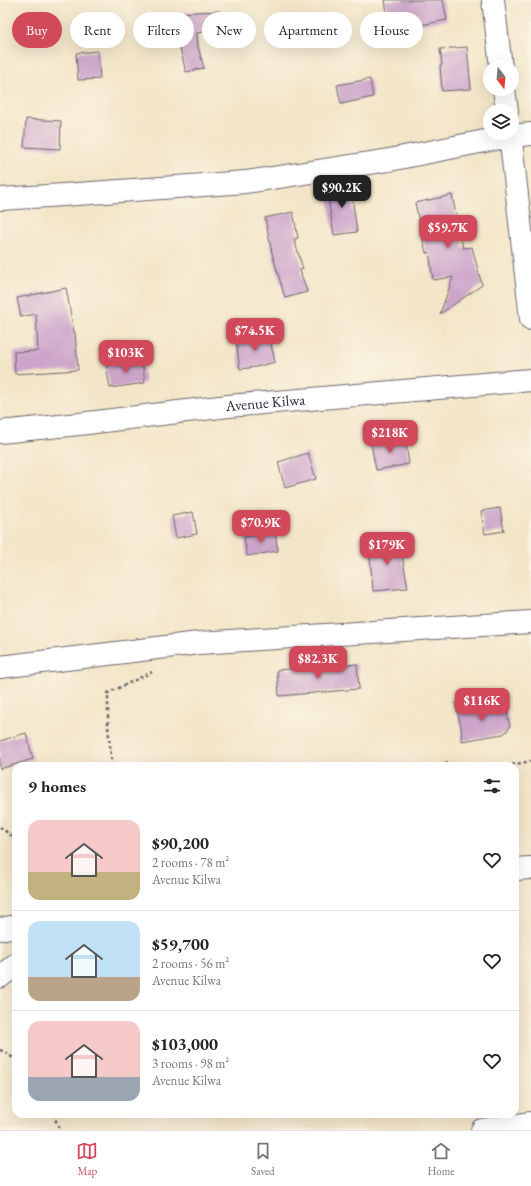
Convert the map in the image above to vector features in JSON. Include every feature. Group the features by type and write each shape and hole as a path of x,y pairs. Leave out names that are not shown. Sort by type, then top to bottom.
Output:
{"street":[{"path":"492,0 500,60"},
{"path":"0,198 246,182 389,160 487,140"},
{"path":"517,140 531,318"},
{"name":"Avenue Kilwa","path":"0,432 228,406 531,380"},
{"path":"0,667 199,643 531,622"},
{"path":"519,869 531,868"},
{"path":"0,929 12,927"},
{"path":"0,977 12,967"},
{"path":"482,1130 531,1123"}],"path":[{"path":"112,762 108,727 108,693 158,668"},
{"path":"519,764 531,762"},
{"path":"0,827 12,836"},
{"path":"0,1050 9,1054 12,1057"},
{"path":"55,1118 60,1130"}],"building":[{"path":"385,0 443,0 447,20 423,25 423,12 387,12"},
{"path":"220,11 202,12 202,32 197,33 198,47 204,68 186,72 180,48 194,48 194,12"},
{"path":"467,47 471,89 442,91 440,65 442,65 440,49"},
{"path":"98,51 100,79 78,80 76,53"},
{"path":"370,79 373,97 341,104 337,85"},
{"path":"26,119 61,121 60,149 24,147"},
{"path":"350,182 357,232 334,235 326,186"},
{"path":"452,195 463,248 472,247 482,285 440,314 453,277 433,280 429,252 426,253 415,203"},
{"path":"293,212 298,238 294,239 303,269 300,270 307,292 285,298 272,253 265,218"},
{"path":"66,288 75,332 78,370 15,374 14,352 38,351 36,314 21,317 17,298"},
{"path":"269,336 275,362 240,369 236,341"},
{"path":"142,360 145,383 110,388 106,366"},
{"path":"405,438 409,464 376,470 371,444"},
{"path":"308,453 316,479 285,488 278,462"},
{"path":"500,508 504,531 485,534 481,511"},
{"path":"193,512 197,534 176,538 172,516"},
{"path":"275,532 278,551 247,556 244,537"},
{"path":"399,538 408,588 373,591 369,543"},
{"path":"357,664 359,689 279,696 277,670"},
{"path":"487,698 494,712 506,709 510,727 503,734 462,741 461,727 455,703 475,710"},
{"path":"26,733 33,759 23,762 12,762 12,765 0,769 0,741"}]}
